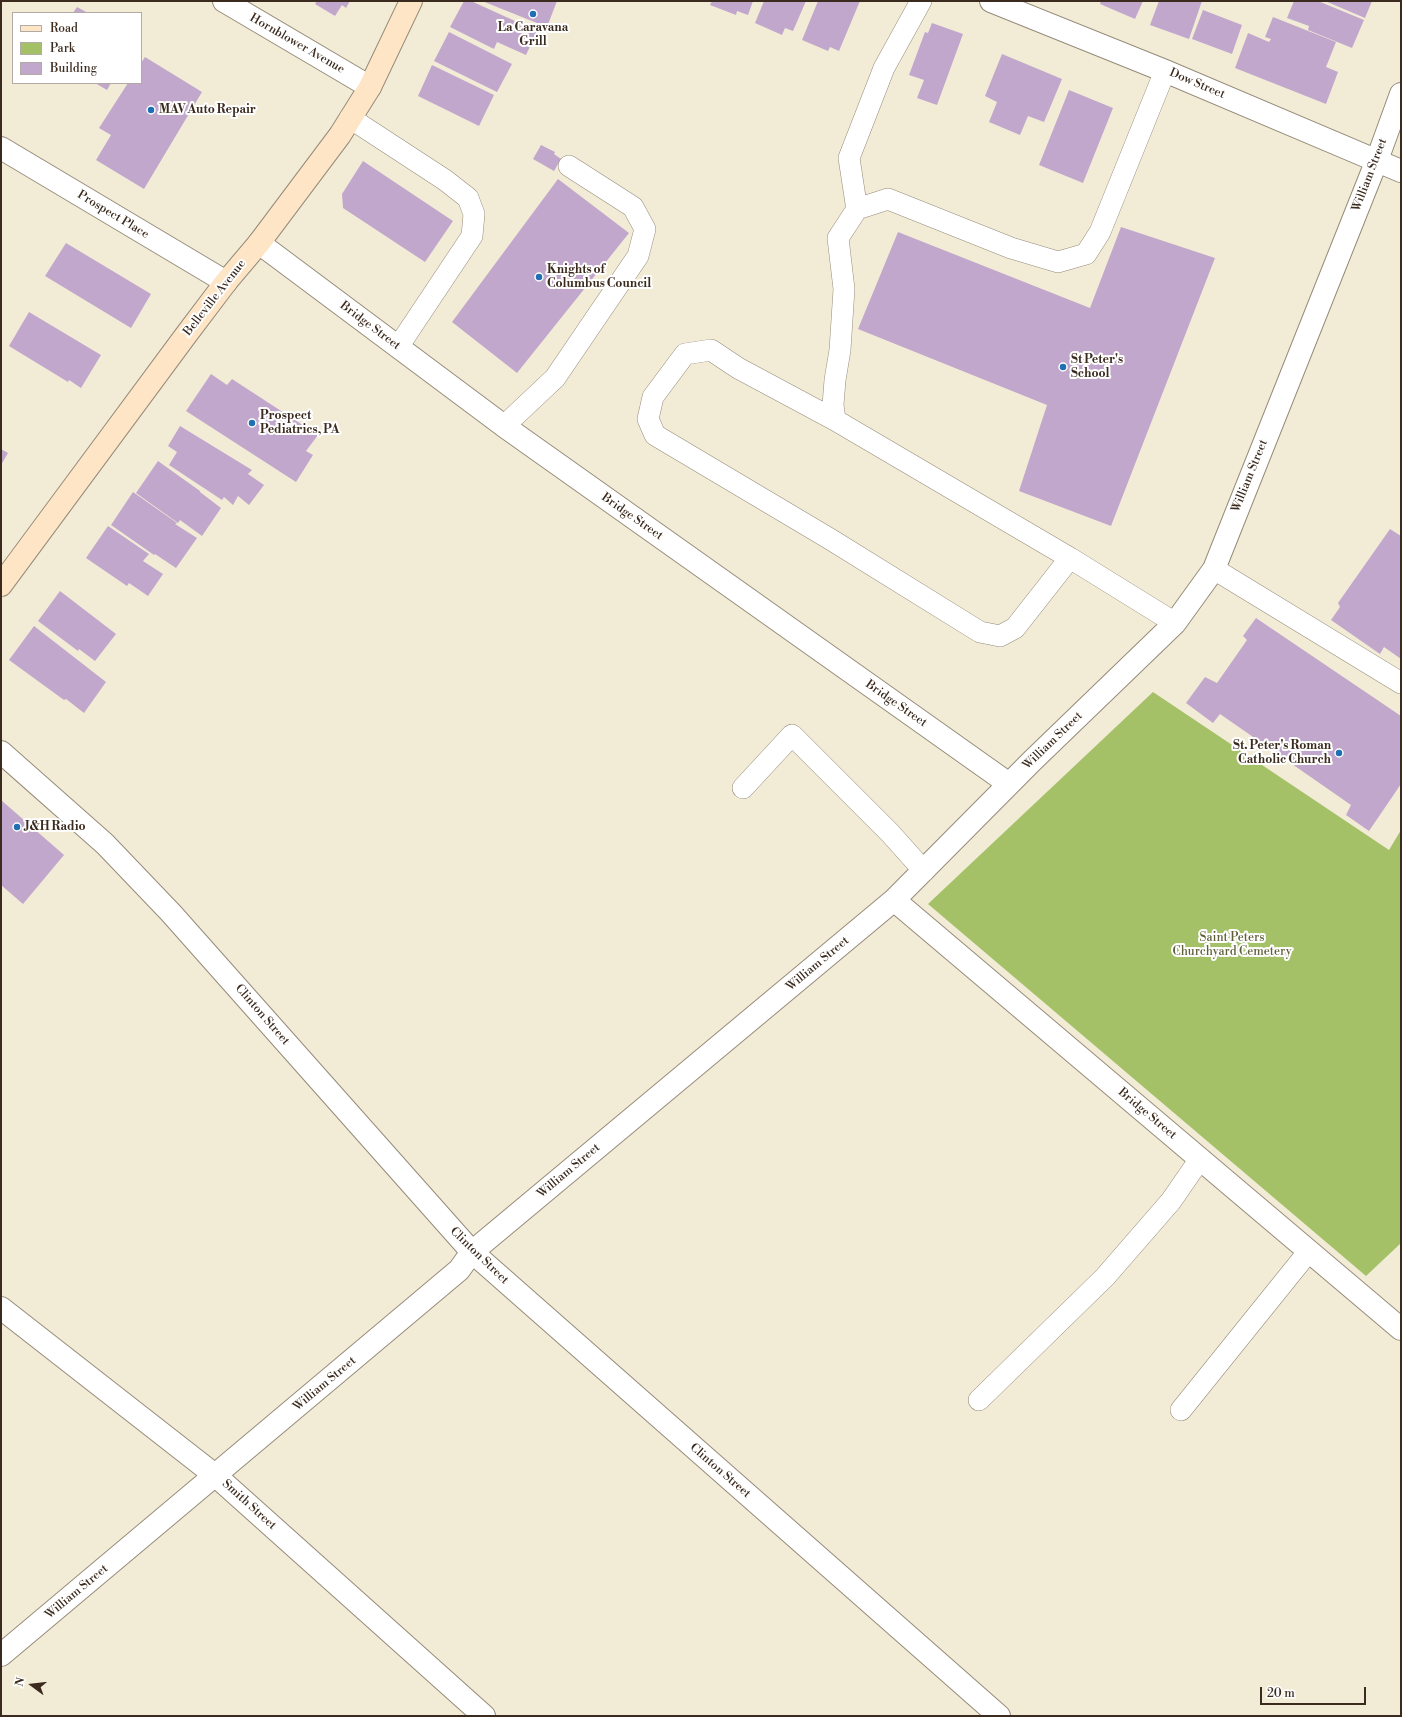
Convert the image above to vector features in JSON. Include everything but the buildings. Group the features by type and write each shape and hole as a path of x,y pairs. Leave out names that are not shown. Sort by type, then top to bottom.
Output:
{"main road":[{"name":"Belleville Avenue","path":"1,585 226,282 259,243 340,135 370,87 411,1"}],"street":[{"name":"Hornblower Avenue","path":"224,1 370,87"},
{"name":"Dow Street","path":"991,1 1165,71 1401,171"},
{"name":"William Street","path":"1,1655 216,1476 459,1270 472,1252 894,900 1009,784 1175,623 1214,569 1377,160 1401,94"},
{"name":"Prospect Place","path":"1,148 226,282"},
{"name":"Bridge Street","path":"259,243 504,426 1009,784"},
{"name":"Clinton Street","path":"1,752 105,844 171,913 472,1252 999,1716"},
{"name":"Bridge Street","path":"894,900 1309,1251 1397,1317"},
{"name":"Smith Street","path":"1,1308 216,1476 484,1716"}],"lane":[{"path":"857,210 849,158 884,68 922,1"},
{"path":"834,420 833,405 840,350 844,289 838,238 857,210 888,199 1012,248 1058,262 1086,254 1100,232 1165,71"},
{"path":"350,118 445,180 468,198 474,214 472,236 398,348"},
{"path":"504,426 555,378 638,256 645,229 633,207 569,166"},
{"path":"1070,558 1015,628 1000,636 980,632 830,539 655,435 648,419 653,397 685,354 711,350 738,368 834,420 1070,558 1175,623"},
{"path":"1214,569 1401,683"},
{"path":"743,788 792,735 890,833 924,871"},
{"path":"978,1400 1105,1277 1171,1201 1200,1159"},
{"path":"1181,1410 1309,1251"}],"green space":[{"name":"Saint Peters Churchyard Cemetery","path":"1153,692 1389,850 1401,830 1401,1243 1366,1276 928,904"}],"place":[{"name":"La Caravana Grill","path":"533,14"},
{"name":"MAV Auto Repair","path":"151,110"},
{"name":"Knights of Columbus Council","path":"539,277"},
{"name":"St Peter's School","path":"1063,367"},
{"name":"Prospect Pediatrics, PA","path":"252,423"},
{"name":"St. Peter's Roman Catholic Church","path":"1339,753"},
{"name":"J&H Radio","path":"17,827"}]}
